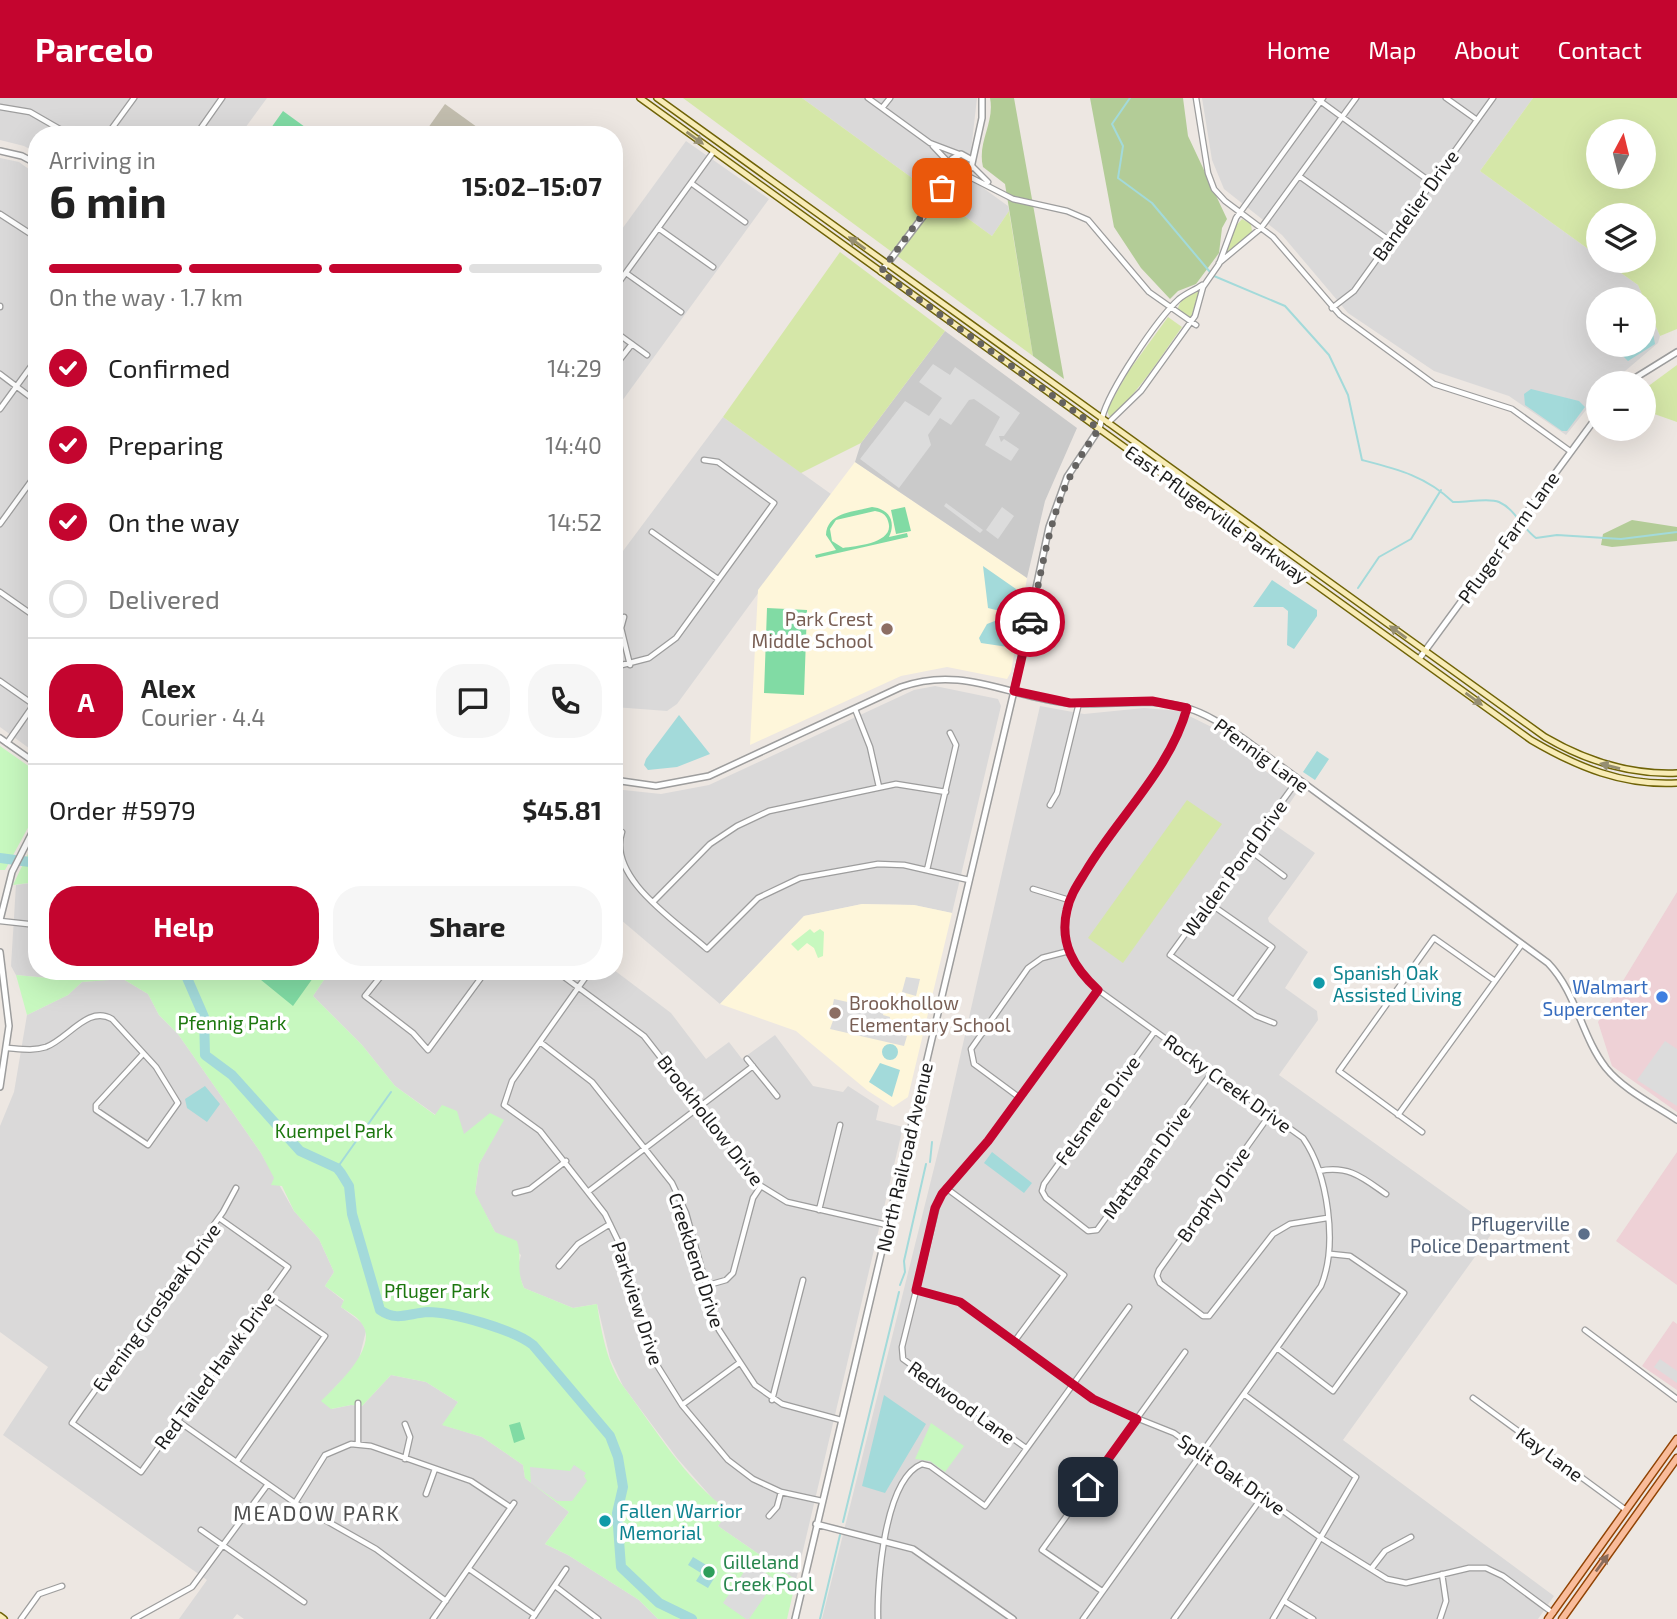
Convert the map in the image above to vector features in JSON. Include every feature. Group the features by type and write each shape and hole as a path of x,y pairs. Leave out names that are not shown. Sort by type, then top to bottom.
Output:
{"main road":[{"name":"East Pflugerville Parkway","path":"640,98 1261,546 1560,757 1600,774 1631,781 1677,783"},
{"name":"East Pflugerville Parkway","path":"657,98 1425,651 1569,751 1623,769 1661,774 1677,773"},
{"path":"1550,1616 1677,1439"},
{"path":"1561,1619 1677,1458"}],"street":[{"path":"114,126 134,98"},
{"path":"202,126 222,98"},
{"path":"868,98 930,143 962,174 1019,200 1067,211 1088,220 1149,292 1193,324"},
{"path":"882,108 890,98"},
{"path":"881,272 940,194 971,163 982,118 982,98"},
{"path":"1196,98 1211,182 1225,201 1277,242 1332,308 1434,384 1491,400 1512,409 1570,451"},
{"path":"1102,418 1127,368 1171,310 1179,300 1206,282 1219,264 1261,228 1356,98"},
{"path":"1446,98 1477,120"},
{"name":"Bandelier Drive","path":"1332,308 1354,291 1493,98"},
{"path":"1219,264 1240,212 1320,99 1341,118 1432,183"},
{"path":"0,107 30,112 54,126"},
{"path":"940,194 952,166 952,159 975,141"},
{"path":"930,143 967,156 977,173 1003,193"},
{"path":"0,151 28,159"},
{"path":"623,277 714,151"},
{"path":"1299,176 1390,241"},
{"path":"691,183 745,222"},
{"path":"0,214 28,232"},
{"path":"658,228 713,267"},
{"path":"626,273 681,312"},
{"path":"1099,429 1147,384 1193,324 1206,282"},
{"path":"623,338 647,355"},
{"path":"623,356 632,344"},
{"path":"1646,371 1677,352"},
{"path":"0,409 28,370"},
{"path":"0,374 28,395"},
{"name":"North Railroad Avenue","path":"795,1619 1058,501 1077,460 1099,429 1102,418"},
{"name":"Pfluger Farm Lane","path":"1419,659 1586,430"},
{"path":"623,666 658,653 676,638 774,502 718,462 704,460"},
{"path":"0,524 28,485"},
{"path":"652,532 718,579"},
{"path":"1261,546 1267,537"},
{"path":"0,592 28,612"},
{"path":"623,636 630,665"},
{"name":"Pfennig Lane","path":"623,781 656,786 695,781 723,771 901,687 933,678 961,679 1079,703 1152,701 1187,708 1228,728 1548,962 1563,980 1606,1068 1624,1085 1677,1120"},
{"path":"0,681 28,699"},
{"path":"1050,805 1058,793 1079,703"},
{"name":"Rocky Creek Drive","path":"1083,1619 1321,1286 1331,1254 1319,1171 1303,1138 1098,990 1080,971 1069,951 1064,929 1069,900 1094,857 1169,753 1187,708"},
{"path":"855,709 870,747 879,787"},
{"path":"7,743 28,715"},
{"path":"927,870 956,745 950,733"},
{"path":"0,738 28,758"},
{"path":"1660,784 1661,774"},
{"name":"Walden Pond Drive","path":"1234,1000 1170,956 1297,781"},
{"path":"654,901 710,844 737,826 790,805 879,787 912,785 946,792"},
{"path":"28,838 12,872 0,920 28,924"},
{"path":"1248,849 1284,876"},
{"path":"623,866 632,881 707,949 758,898 791,881 870,864 927,870 969,880"},
{"path":"1032,889 1069,900"},
{"path":"1209,903 1272,947 1234,1000 1274,1023"},
{"path":"1422,1132 1339,1071 1434,938 1495,981"},
{"path":"1398,1115 1522,944"},
{"path":"1020,1098 974,1064 971,1049 1028,968 1042,958 1069,951"},
{"path":"0,952 8,1011 8,1048 0,1087"},
{"path":"378,980 365,996 413,1033 428,1050 479,980"},
{"name":"Brookhollow Drive","path":"568,980 644,1036 761,1185 779,1199 887,1225"},
{"path":"540,1042 583,980"},
{"path":"916,1290 935,1208 946,1188 983,1147 1098,990"},
{"path":"8,1048 43,1048 57,1042 93,1015 103,1014 112,1019 142,1055 156,1067 178,1103 148,1145 96,1110 96,1105 142,1055"},
{"name":"Felsmere Drive","path":"1042,1191 1155,1031"},
{"name":"Parkview Drive","path":"540,1042 512,1081 504,1105 540,1131 589,1191 610,1224 624,1258 655,1362 682,1405 729,1460 753,1479 781,1492 822,1501"},
{"name":"Creekbend Drive","path":"540,1042 592,1082 672,1183 686,1213 719,1330 739,1363 772,1400"},
{"path":"747,1059 777,1096"},
{"path":"589,1191 753,1066"},
{"name":"Mattapan Drive","path":"1042,1191 1046,1198 1088,1231 1097,1230 1213,1071"},
{"name":"Brophy Drive","path":"1271,1114 1157,1276 1171,1291 1203,1316 1209,1317 1273,1234 1290,1224 1327,1218"},
{"path":"819,1210 840,1125"},
{"path":"515,1193 530,1189 566,1161"},
{"path":"1319,1171 1334,1168 1351,1170 1386,1195"},
{"path":"705,1286 726,1280 733,1273 752,1198 761,1185"},
{"name":"Evening Grosbeak Drive","path":"141,1472 72,1423 219,1218 236,1188"},
{"path":"946,1188 1064,1275 1014,1342"},
{"name":"Red Tailed Hawk Drive","path":"141,1472 288,1266 219,1218"},
{"path":"559,1266 567,1254 610,1224"},
{"path":"1277,1348 1334,1391 1404,1293 1350,1256 1331,1254"},
{"path":"803,1280 772,1400 841,1420"},
{"name":"Split Oak Drive","path":"916,1290 960,1302 1099,1403 1174,1433 1321,1538 1393,1581 1406,1583 1469,1568 1491,1569 1550,1616"},
{"name":"Redwood Lane","path":"916,1290 901,1353 903,1359 1026,1448"},
{"path":"237,1461 325,1336 268,1296"},
{"path":"878,1619 880,1566 885,1540 897,1495 915,1468 922,1464 930,1466 985,1506 1129,1307"},
{"path":"1585,1330 1677,1399"},
{"path":"1102,1591 1042,1550 1185,1352"},
{"path":"682,1405 739,1363"},
{"path":"1245,1395 1356,1476 1273,1619"},
{"name":"Kay Lane","path":"1473,1398 1627,1511"},
{"path":"358,1403 358,1444"},
{"path":"178,1420 296,1503 376,1549 446,1601"},
{"path":"405,1424 410,1437 405,1459"},
{"path":"296,1503 325,1455 342,1447 358,1444 474,1483 512,1505 433,1619"},
{"path":"426,1494 435,1469"},
{"path":"135,1619 192,1587 268,1484"},
{"path":"769,1516 777,1507 781,1492"},
{"path":"1174,1619 1263,1496"},
{"path":"816,1524 902,1544 927,1557 1013,1619"},
{"path":"201,1530 304,1602"},
{"path":"1371,1569 1385,1551 1411,1537"},
{"path":"469,1569 534,1617 566,1569"},
{"path":"1442,1574 1446,1593 1442,1618"},
{"path":"21,1619 39,1594 62,1586"},
{"path":"555,1586 598,1619"},
{"path":"1284,1601 1313,1619"},
{"path":"1550,1616 1561,1619"}],"shaded area":[{"path":"0,98 267,98 247,126 28,126 28,148 0,140"},
{"path":"802,98 977,98 968,177 1008,206 1009,211 992,236"},
{"path":"1202,98 1533,98 1480,171 1586,247 1586,273 1621,273 1638,285 1639,287 1586,287 1586,357 1642,357 1625,371 1586,371 1586,410 1566,435 1509,396 1434,371 1348,313 1282,235 1224,189 1212,160"},
{"path":"445,104 476,126 429,126"},
{"path":"686,141 769,199 623,400 623,228"},
{"path":"0,158 19,162 28,168 28,747 0,727"},
{"path":"1656,327 1660,336 1656,345"},
{"path":"945,331 1077,428 1045,501 1027,578 855,462 861,443"},
{"path":"933,364 950,375 955,367 1020,413 1004,436 999,436 1001,442 1004,439 1019,449 1011,461 985,445 1000,417 974,399 969,400 951,425 940,418 928,435 931,445 899,488 860,459 905,401 929,416 942,398 919,382"},
{"path":"723,417 831,494 677,704 667,711 623,708 623,551"},
{"name":"Park Crest Middle School","path":"855,462 1027,578 1011,672 1007,679 947,667 901,676 750,745 758,590"},
{"path":"946,503 983,530 980,533 944,506"},
{"path":"1002,507 1014,516 998,539 986,530"},
{"path":"935,686 998,699 1001,706 952,913 914,905 862,904 804,916 720,1004 623,922 623,790 661,794 709,785 914,690"},
{"path":"1040,706 1084,714 1144,708 1179,711 1232,737 1262,768 1296,794 1275,825 1315,853 1268,918 1269,922 1308,952 1285,988 1317,1011 1318,1020 1279,1075 1495,1229 1343,1440 1554,1596 1538,1619 822,1619 942,1136","holes":["1221,824 1123,962 1089,938"]},
{"path":"28,883 28,976 16,975 11,966 16,885"},
{"path":"1677,892 1677,1112 1612,1066 1598,1022"},
{"name":"Brookhollow Elementary School","path":"862,904 914,905 952,913 908,1097 893,1107 868,1091 796,1031 720,1004 804,916"},
{"path":"623,977 671,1013 706,1059 729,1042 742,1059 775,1035 813,1086 843,1092 848,1086 879,1106 876,1120 903,1127 796,1580 718,1526 728,1510 714,1500 677,1458 623,1386 610,1358 597,1304 573,1308 524,1288 517,1269 521,1255 495,1232 475,1194 479,1164 503,1120 490,1114 464,1135 395,1086 362,1045 313,996 324,980 623,980"},
{"path":"906,977 920,979 916,996 902,992"},
{"path":"125,980 148,994 159,1015 178,1034 261,1153 294,1211 319,1239 334,1272 325,1286 344,1301 341,1307 362,1323 366,1331 358,1363 322,1401 332,1409 362,1406 391,1375 426,1382 458,1402 443,1425 482,1437 523,1465 525,1478 569,1512 545,1544 568,1555 639,1600 658,1619 244,1619 237,1614 233,1619 179,1619 207,1580 3,1435 48,1367 0,1332 0,1126 14,1092 27,1015 68,995 82,982"},
{"path":"834,999 884,1010 883,1015 890,1017 888,1027 892,1028 891,1032 907,1036 904,1046 830,1029 835,1015 831,1014"},
{"path":"1665,1041 1677,1049 1677,1106 1637,1080"},
{"path":"1677,1152 1677,1285 1616,1241"},
{"path":"1673,1321 1677,1324 1677,1390 1642,1366"},
{"path":"1660,1359 1677,1371 1677,1383 1654,1367"},
{"path":"574,1465 586,1473 584,1476 587,1481 572,1501 557,1501 531,1483 530,1467 570,1471"},
{"path":"750,1563 776,1580 749,1619 746,1619 723,1603"}],"green space":[{"path":"683,98 802,98 992,236 1009,211 1033,356"},
{"path":"990,98 1014,98 1064,379 1033,356 1005,184 983,167 982,149 990,116"},
{"path":"1090,98 1183,98 1188,136 1227,219 1222,228 1219,253 1196,284 1178,291 1170,299 1141,268 1114,227"},
{"path":"1533,98 1677,98 1677,329 1660,336 1656,327 1656,287 1639,287 1621,273 1656,273 1656,203 1586,203 1586,247 1480,171"},
{"path":"283,111 304,126 272,126"},
{"path":"1242,219 1251,224 1252,231 1244,242 1226,253 1233,229"},
{"path":"840,252 945,331 861,443 801,473 723,417"},
{"path":"1199,291 1191,318 1177,310 1182,299"},
{"path":"1168,317 1182,327 1132,395 1113,416 1109,416 1107,410 1128,372"},
{"path":"1677,365 1677,422 1656,415 1656,380"},
{"path":"872,507 883,510 890,517 892,526 889,537 907,533 908,537 816,558 815,555 836,550 826,535 828,527 836,517","holes":["875,511 885,515 888,521 889,528 881,539 843,548 832,541 830,529 836,520"]},
{"path":"905,507 911,531 896,534 891,510"},
{"path":"1632,520 1677,527 1677,541 1612,547 1601,545 1603,534"},
{"path":"767,608 807,610 804,695 764,693"},
{"path":"0,746 28,766 28,828 5,870 0,870"},
{"path":"1187,800 1222,824 1123,963 1088,938"},
{"path":"28,854 28,883 13,885"},
{"path":"810,929 814,933 820,929 824,932 823,956 818,958 814,948 807,943 798,951 791,944"},
{"path":"16,975 28,976 28,980 109,980 82,982 68,995 27,1015"},
{"path":"125,980 324,980 313,996 362,1045 395,1086 435,1115 442,1105 457,1111 464,1134 490,1113 504,1120 479,1164 475,1193 495,1232 517,1241 524,1288 573,1308 597,1304 600,1325 617,1377 685,1469 729,1511 718,1526 796,1580 787,1619 658,1619 639,1600 568,1555 545,1544 569,1512 525,1478 523,1465 482,1437 442,1425 458,1402 426,1382 391,1375 362,1406 331,1409 321,1401 354,1366 365,1344 366,1333 358,1319 341,1307 344,1300 325,1286 334,1272 319,1239 294,1211 282,1186 271,1185 274,1178 261,1153 178,1034 159,1015 148,994"},
{"path":"261,980 312,980 293,1006"},
{"path":"520,1422 525,1439 514,1443 509,1425"},
{"path":"931,1423 964,1446 945,1472 930,1461 915,1459"}],"water":[{"path":"1531,389 1579,401 1585,407 1567,431 1562,431 1525,405 1524,394"},
{"path":"983,566 1016,589 1016,610 1012,614 988,608"},
{"path":"1272,580 1317,610 1317,616 1294,649 1287,645 1288,611 1283,607 1253,607"},
{"path":"1000,619 1012,625 1008,647 981,643 979,638 987,624"},
{"path":"679,715 710,754 677,767 648,770 644,765 646,759"},
{"path":"1317,751 1329,759 1315,780 1303,772"},
{"path":"890,1044 896,1046 896,1058 890,1060 884,1058 882,1052 884,1046"},
{"path":"880,1063 900,1070 892,1097 869,1082"},
{"path":"205,1086 220,1104 207,1122 187,1108 185,1099"},
{"path":"992,1152 1032,1183 1024,1193 984,1163"},
{"path":"884,1395 926,1424 885,1493 862,1486"},
{"name":"Gilleland Creek Pool","path":"693,1557 718,1572 708,1588 696,1581 701,1573 688,1565"}],"waterway":[{"path":"1130,98 1112,124 1123,146 1118,178 1152,203 1210,272"},
{"path":"1214,276 1285,306 1329,355 1348,395 1362,460 1399,470 1422,480 1453,502 1499,502 1510,509 1536,538 1557,535 1621,539 1677,532"},
{"path":"1358,588 1379,557 1411,539 1441,490"},
{"path":"0,858 28,862"},
{"path":"188,980 204,1017 205,1055 232,1075 300,1151 337,1168 349,1186 352,1214 380,1310 392,1316 428,1312 452,1315 498,1328 533,1345 610,1436 618,1457 623,1487 617,1513 621,1567 659,1603 692,1619"},
{"path":"337,1168 391,1092"},
{"path":"930,1162 932,1142"},
{"path":"900,1285 905,1272 904,1261 926,1164"},
{"path":"843,1522 899,1292"},
{"path":"820,1619 840,1535"}],"way so far":[{"path":"942,188 881,272 1099,429 1067,477 1058,501 1049,527 1030,622"}],"place":[{"name":"Park Crest Middle School","path":"887,629"},
{"name":"Spanish Oak Assisted Living","path":"1319,983"},
{"name":"Walmart Supercenter","path":"1662,997"},
{"name":"Brookhollow Elementary School","path":"835,1013"},
{"name":"Pflugerville Police Department","path":"1584,1234"},
{"name":"Fallen Warrior Memorial","path":"605,1521"},
{"name":"Gilleland Creek Pool","path":"709,1572"}],"district":[{"name":"MEADOW PARK","path":"317,1512"}],"route":[{"path":"1030,622 1014,691 1070,703 1152,701 1187,708 1178,738 1169,753 1094,857 1067,907 1065,939 1073,962 1098,990 988,1141 942,1194 935,1208 916,1290 960,1302 1099,1403 1137,1419 1088,1487"}],"park label":[{"name":"Pfennig Park","path":"232,1022"},
{"name":"Kuempel Park","path":"334,1130"},
{"name":"Pfluger Park","path":"437,1290"}]}
